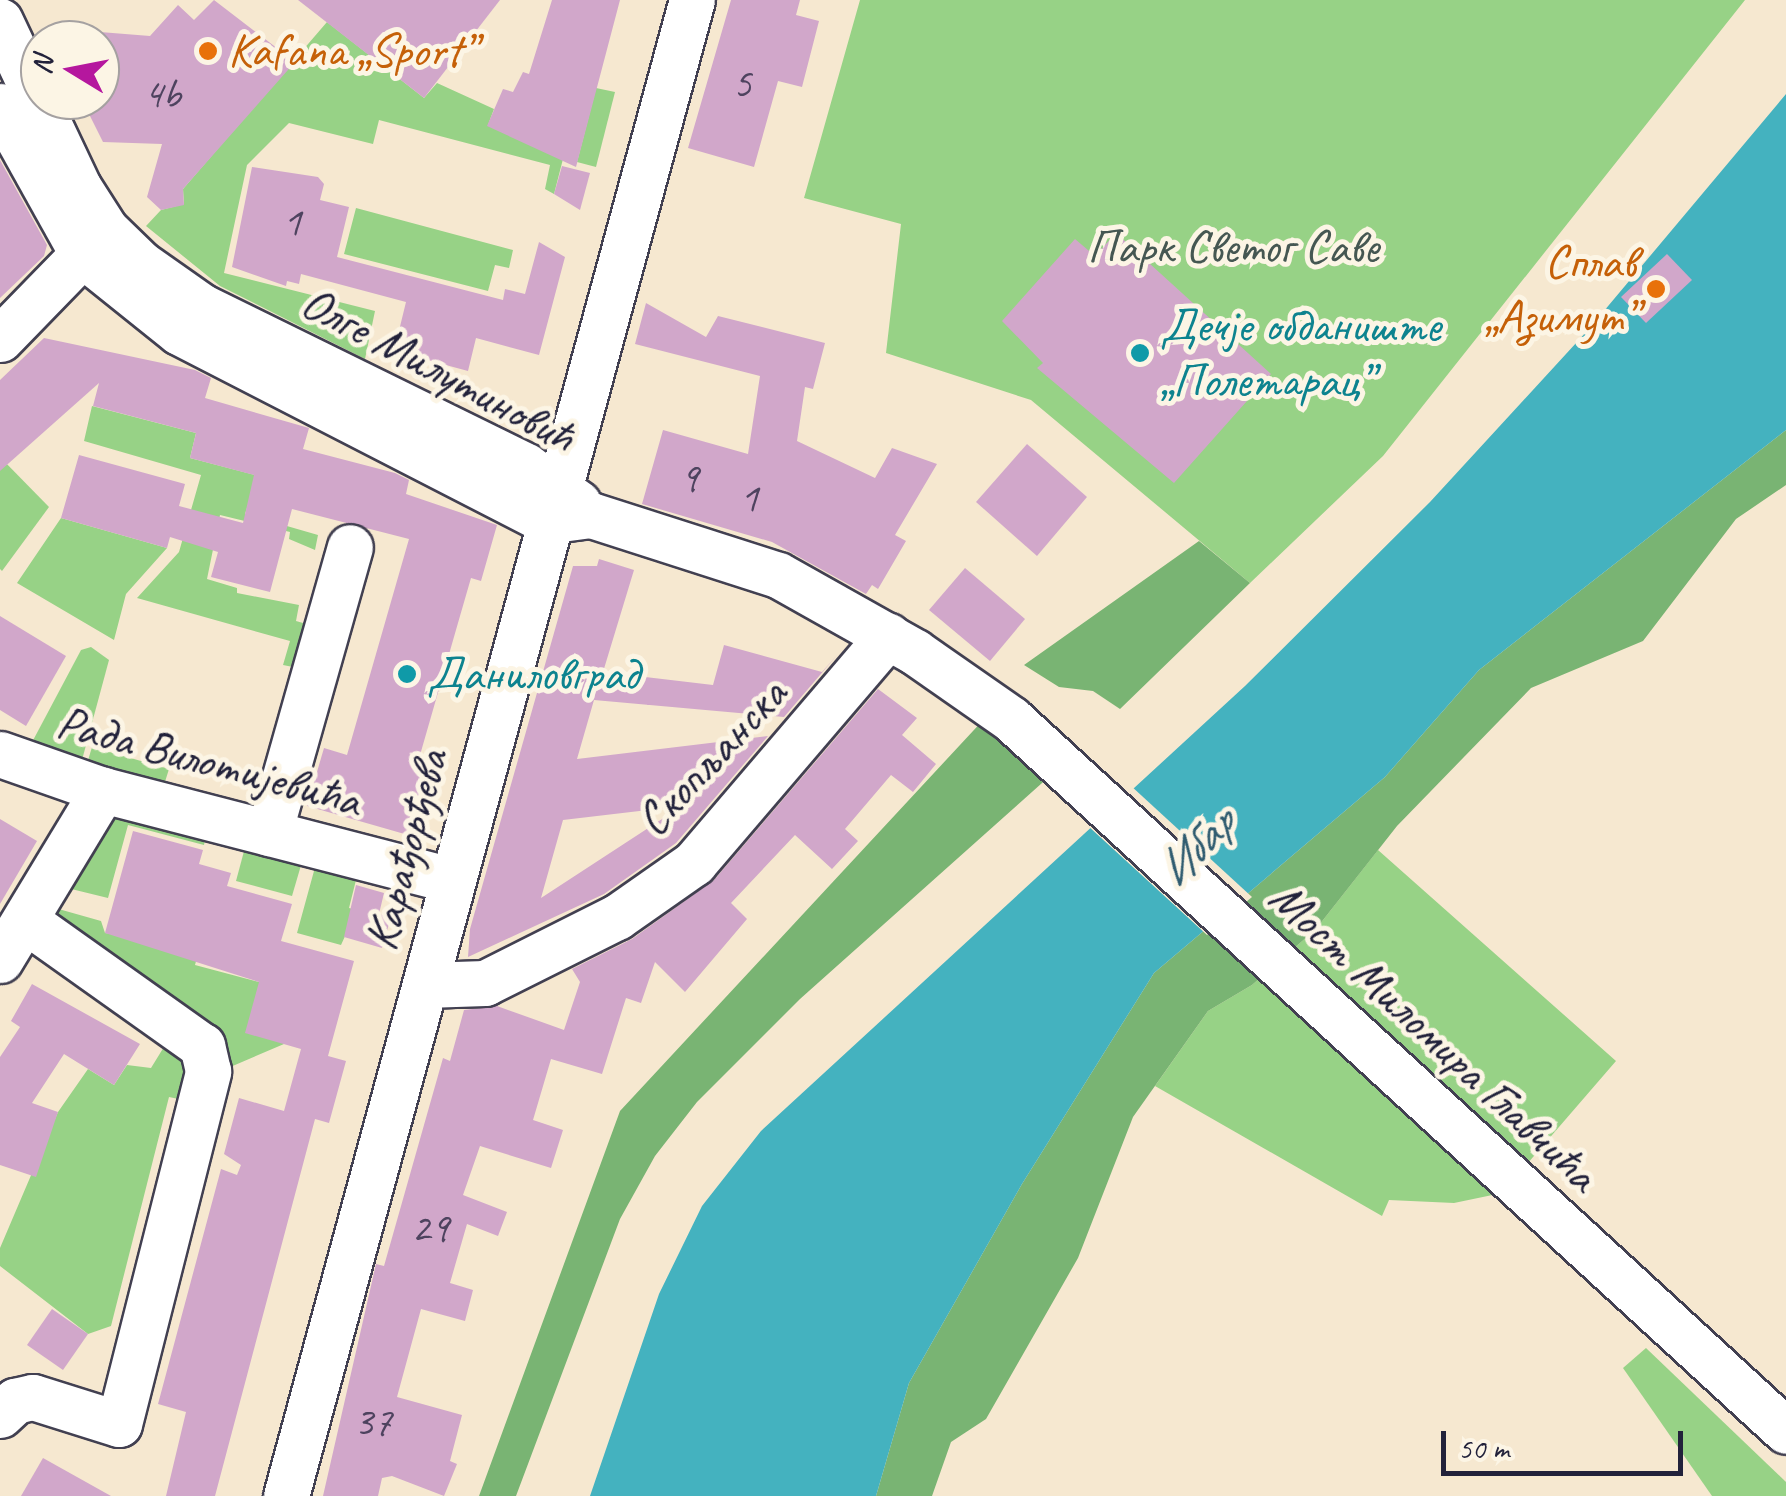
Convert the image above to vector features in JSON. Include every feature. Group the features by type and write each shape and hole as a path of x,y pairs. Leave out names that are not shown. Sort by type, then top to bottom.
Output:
{"street":[{"name":"Карађорђева","path":"286,1496 551,503 692,0"},
{"name":"Олге Милутиновић","path":"0,21 79,188 94,243"},
{"name":"Олге Милутиновић","path":"0,106 94,243 179,332 551,503 745,561 888,636"},
{"path":"0,339 94,243"},
{"path":"269,833 350,547"},
{"name":"Мост Миломира Главчића","path":"888,636 1011,719 1786,1431"},
{"name":"Скопљанска","path":"425,985 486,983 617,917 694,863 888,636"},
{"name":"Рада Вилотијевића","path":"0,754 103,790 451,880"},
{"path":"0,960 103,790"},
{"path":"0,1415 15,1400 33,1398 119,1424 208,1072 202,1046 24,920"}],"green space":[{"name":"Парк Светог Саве","path":"860,0 1745,0 1383,456 1250,583 1031,400 886,353 901,224 804,198"},
{"path":"327,22 424,98 437,83 494,109 488,125 563,159 554,194 545,189 550,165 379,120 373,144 289,123 247,165 224,273 375,311 365,359 220,286 146,226 161,210 184,204 183,189"},
{"path":"596,88 615,92 596,167 577,162"},
{"path":"356,208 513,250 509,268 495,265 488,291 344,254"},
{"path":"92,406 196,433 190,458 294,485 248,505 245,514 318,535 315,550 289,539 290,532 220,515 207,579 237,588 237,593 299,605 296,621 317,627 298,668 283,665 290,641 137,598 179,552 201,475 84,441"},
{"path":"1786,430 1786,485 1736,519 1643,641 1531,688 1397,826 1316,929 1252,985 1208,1011 1133,1117 1078,1258 986,1419 951,1442 932,1496 876,1496 909,1383 1022,1184 1154,973 1385,777 1479,670"},
{"path":"0,457 49,507 2,571 0,569"},
{"path":"61,518 167,548 126,594 114,640 17,583"},
{"path":"1199,541 1250,583 1120,709 1093,691 1059,687 1024,665"},
{"path":"91,647 109,660 82,760 30,746 81,650"},
{"path":"986,717 1051,775 800,999 697,1102 655,1156 620,1219 516,1496 479,1496 620,1111"},
{"path":"92,747 169,769 158,804 81,784"},
{"path":"103,813 207,830 204,845 128,825 108,898 59,886"},
{"path":"247,840 304,855 292,896 236,881"},
{"path":"1378,850 1616,1061 1502,1193 1454,1203 1389,1200 1382,1216 1155,1086 1208,1011 1252,985 1316,929"},
{"path":"317,860 358,872 349,908 357,910 341,945 297,933"},
{"path":"55,908 101,921 105,933 200,946 195,965 259,982 284,1044 221,1071 193,1102 169,1097 111,1326 88,1334 0,1266 0,1248 58,1112 88,1069 114,1085 127,1065 151,1068 175,1029 54,925"},
{"path":"1646,1348 1786,1482 1786,1496 1712,1496 1623,1368"}],"water":[{"name":"Ибар","path":"1786,94 1786,430 1479,670 1385,777 1154,973 1022,1184 909,1383 876,1496 590,1496 659,1294 702,1206 761,1131 1245,686 1430,502 1588,330"}],"pier":[{"path":"1130,785 1252,897 1207,935 1087,825"}],"building":[{"path":"214,0 295,62 183,189 184,205 161,210 147,197 162,144 103,142 92,120 120,120 120,34 150,36 178,5 194,20"},
{"path":"298,0 500,0 424,98"},
{"path":"552,0 620,0 576,167 487,126 503,89 513,92 523,72 529,74"},
{"path":"731,0 800,0 796,15 819,21 802,87 778,81 754,167 688,148"},
{"path":"0,160 47,245 44,256 0,298"},
{"path":"562,166 590,173 580,210 554,194"},
{"path":"252,167 318,177 324,184 320,200 349,207 337,257 503,300 505,289 525,294 539,242 565,257 539,355 476,338 468,371 394,351 406,302 301,274 299,284 287,281 286,286 232,267"},
{"name":"Дечје обданиште „Полетарац”","path":"1116,233 1271,374 1174,483 1037,368 1043,363 1002,321 1075,239 1095,256"},
{"name":"Сплав „Азимут”","path":"1667,254 1692,280 1646,323 1621,297"},
{"path":"646,303 706,337 718,316 825,343 813,389 805,387 797,441 875,478 892,448 937,464 895,535 906,541 878,589 872,585 866,594 772,542 642,504 663,430 748,454 760,376 635,344"},
{"path":"44,338 195,370 211,378 205,398 309,428 303,449 395,473 409,480 406,494 497,525 481,581 471,578 416,769 426,772 408,835 307,806 324,748 347,755 409,539 292,509 270,592 211,577 218,552 170,537 167,548 61,518 79,455 185,484 179,506 243,523 254,475 190,458 196,433 93,406 99,383 0,471 0,380"},
{"path":"1027,444 1087,497 1037,556 976,502"},
{"path":"599,559 634,570 603,672 713,685 724,645 822,672 838,654 784,717 594,700 577,759 768,736 676,843 604,894 468,957 470,929 573,566 597,566","holes":["682,806 541,898 563,820"]},
{"path":"965,568 1025,619 990,661 929,610"},
{"path":"0,616 66,656 26,726 0,710"},
{"path":"878,689 917,718 902,735 936,764 913,792 891,775 845,829 858,841 832,869 795,835 731,903 747,919 685,992 655,962 641,1003 626,998 602,1074 551,1059 533,1120 563,1130 551,1168 480,1146 463,1195 507,1212 498,1236 467,1224 450,1283 473,1290 465,1321 421,1309 397,1397 462,1415 450,1461 457,1464 444,1496 392,1476 382,1478 378,1496 323,1496 376,1264 384,1266 443,1058 450,1061 464,1010 497,1006 564,1030 580,982 572,969 632,939 714,880"},
{"path":"0,819 37,841 0,904"},
{"path":"133,831 203,850 199,864 231,873 227,886 292,904 281,941 354,961 328,1056 346,1061 329,1123 315,1119 215,1496 166,1496 186,1412 158,1404 221,1169 237,1175 241,1165 224,1154 239,1098 284,1111 301,1049 245,1033 259,982 105,933"},
{"path":"356,885 384,893 379,914 391,917 382,948 344,937"},
{"path":"32,984 140,1044 114,1085 64,1054 32,1103 58,1112 36,1177 0,1165 0,1057 20,1027 11,1021"},
{"path":"52,1309 88,1334 63,1370 27,1345"},
{"path":"43,1458 111,1496 21,1496"}],"place":[{"name":"Kafana „Sport”","path":"208,51"},
{"name":"Сплав „Азимут”","path":"1656,289"},
{"name":"Дечје обданиште „Полетарац”","path":"1140,353"},
{"name":"Даниловград","path":"407,674"}]}
